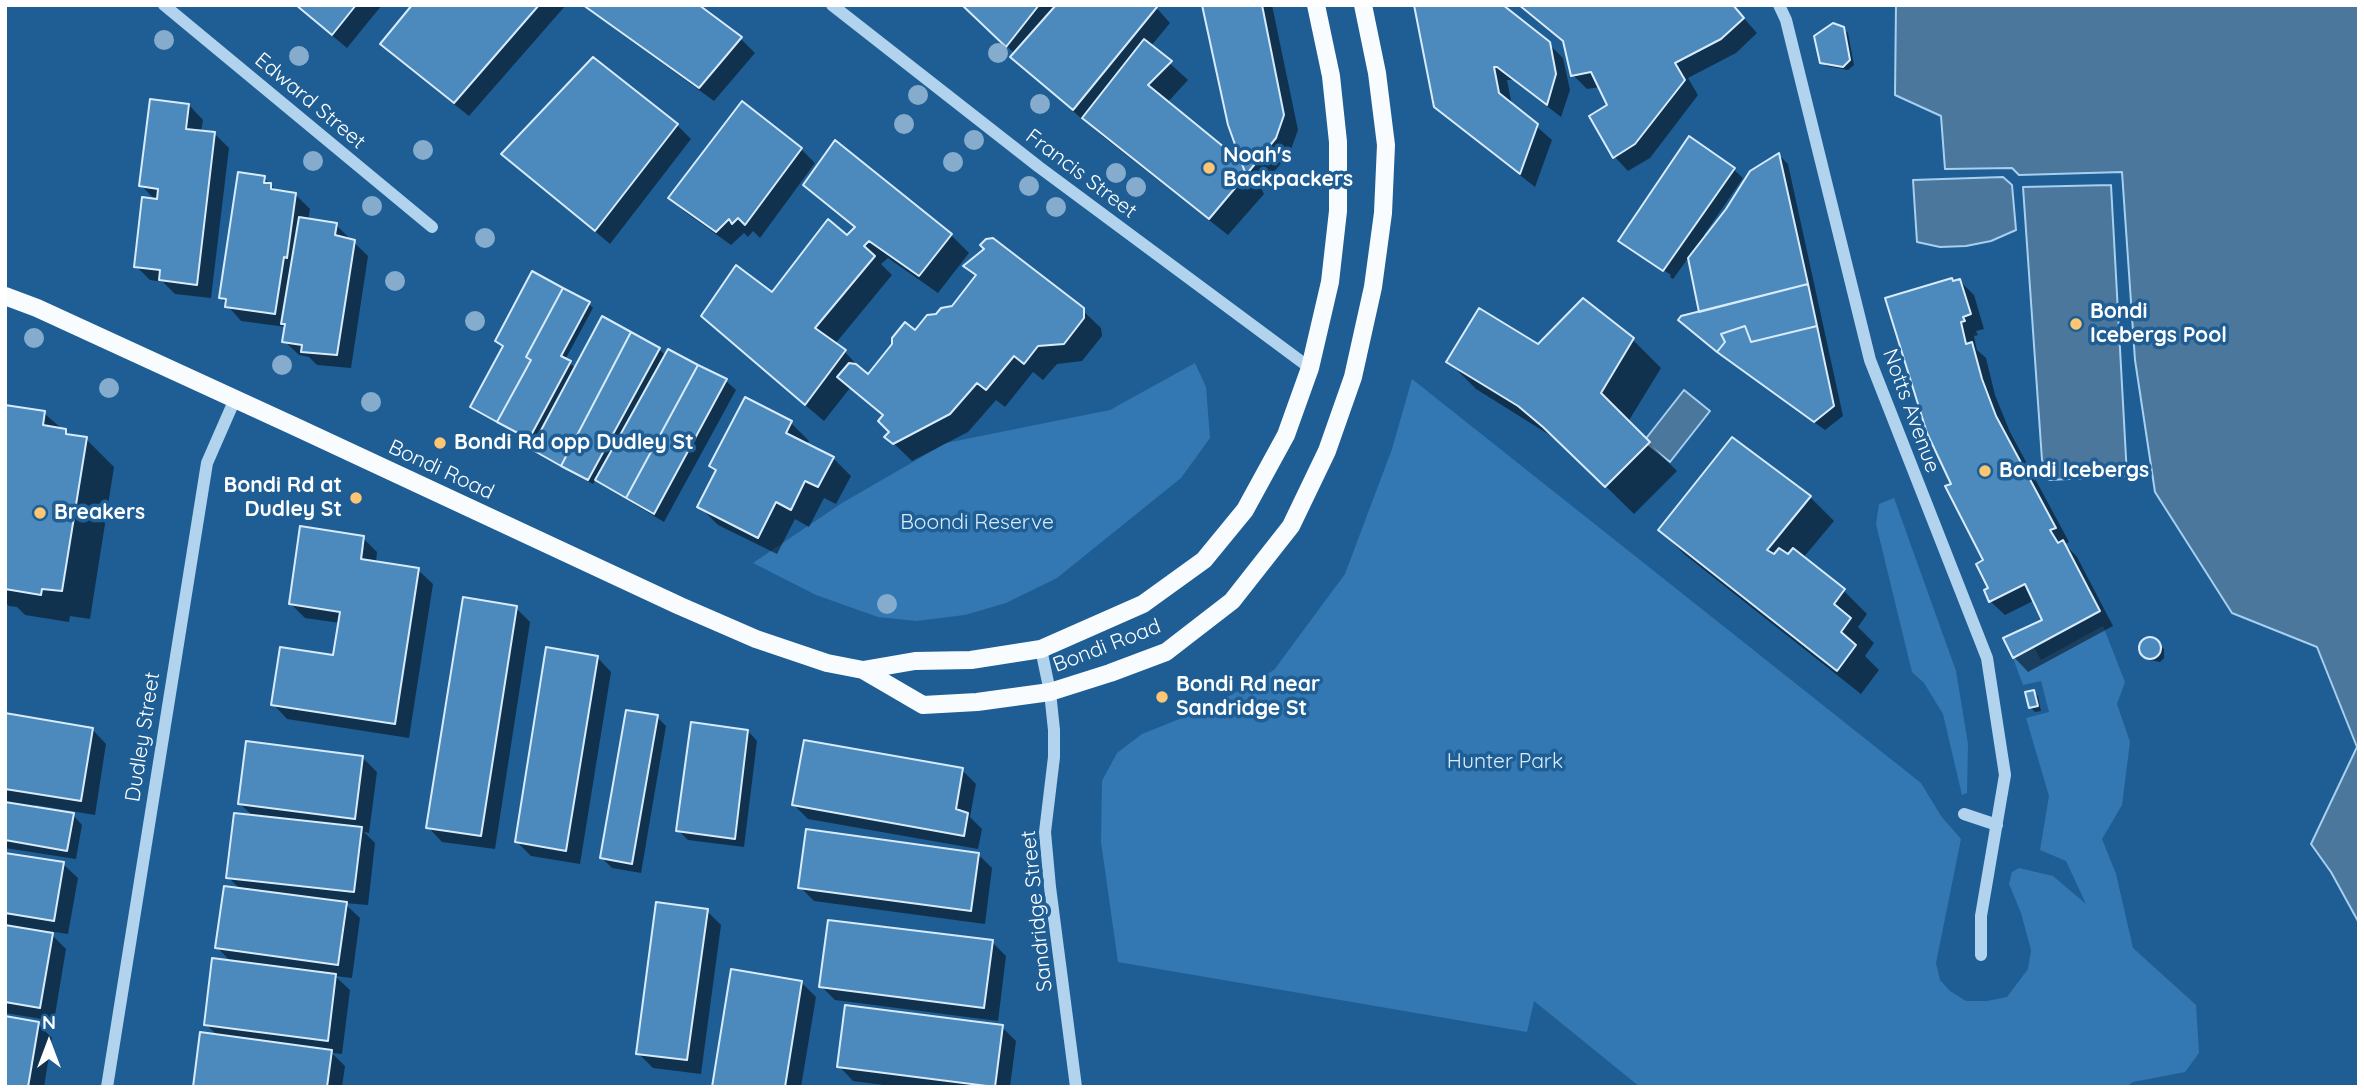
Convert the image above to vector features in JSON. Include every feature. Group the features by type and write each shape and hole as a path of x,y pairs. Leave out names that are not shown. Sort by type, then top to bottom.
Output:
{"main road":[{"name":"Bondi Road","path":"863,670 915,661 971,660 1041,649 1143,604 1204,559 1245,510 1286,435 1310,368 1330,282 1338,211 1337,129 1331,76 1316,5"},
{"name":"Bondi Road","path":"5,296 37,308 610,574 756,639 827,663 863,670 923,705 977,702 1050,692 1166,652 1232,601 1291,526 1327,451 1353,377 1373,287 1383,213 1386,145 1377,73 1363,5"}],"street":[{"name":"Edward Street","path":"164,5 432,227"},
{"name":"Francis Street","path":"832,5 1039,167 1310,368"},
{"name":"Notts Avenue","path":"1779,5 1786,20 1870,360 1987,658 2005,775 1981,916 1981,955"},
{"name":"Dudley Street","path":"107,1087 206,463 235,399"},
{"name":"Sandridge Street","path":"1041,649 1050,692 1054,758 1045,832 1076,1087"},
{"path":"1964,814 1997,825"}],"green space":[{"name":"Boondi Reserve","path":"1195,363 1206,387 1210,438 1181,478 1057,578 1006,603 965,615 916,621 878,617 816,595 753,563 842,503 946,443 1110,410"},
{"name":"Hunter Park","path":"1412,379 1921,783 1941,816 1961,839 1936,963 1940,980 1950,991 1966,1001 2007,997 2028,969 2031,950 2021,913 2009,884 2012,872 2019,868 2053,876 2086,904 2066,861 2040,850 2049,796 2026,718 2049,712 2041,681 2023,685 2013,658 2034,647 2041,660 2103,626 2125,682 2117,704 2130,742 2122,805 2102,839 2116,874 2133,948 2196,1005 2199,1053 2185,1072 2133,1082 2126,1087 1640,1087 1534,1001 1527,1032 1118,962 1101,842 1102,781 1117,753 1142,734 1212,706 1274,670 1345,574 1392,449"},
{"path":"1894,498 1956,671 1968,744 1967,793 1962,795 1943,714 1924,683 1912,672 1876,524 1879,504"}],"shaded area":[{"path":"1896,5 2359,5 2359,923 2331,872 2311,844 2357,747 2317,647 2232,613 2155,492 2135,360 2122,172 2019,175 2012,168 1945,169 1941,116 1895,95"},
{"path":"2003,177 2012,185 2016,230 1991,241 1966,246 1940,247 1917,242 1913,180"},
{"name":"Bondi Icebergs Pool","path":"2111,185 2127,476 2049,480 2042,460 2023,187"},
{"path":"1684,390 1710,411 1670,462 1644,441"}],"building":[{"path":"296,5 356,5 332,35"},
{"path":"412,5 539,5 454,103 380,44"},
{"path":"583,5 699,5 742,37 699,88"},
{"path":"962,5 1039,5 1006,47"},
{"path":"1056,5 1157,7 1073,110 1010,57"},
{"path":"1202,5 1262,5 1284,115 1276,138 1246,175 1228,125"},
{"path":"1414,5 1503,5 1550,42 1556,74 1547,105 1494,67 1499,93 1538,124 1520,174 1434,107"},
{"path":"1519,5 1733,5 1744,18 1721,39 1675,63 1685,80 1635,144 1613,158 1589,116 1607,105 1591,72 1571,76 1563,41"},
{"path":"1833,23 1844,27 1850,60 1843,67 1820,63 1814,36"},
{"path":"1144,39 1172,61 1148,85 1241,161 1246,175 1209,219 1082,118"},
{"path":"593,57 678,124 595,231 501,154"},
{"path":"150,99 189,104 186,129 215,132 197,285 159,280 160,270 134,267 142,197 157,199 158,189 139,186"},
{"path":"742,101 802,148 745,225 738,218 732,224 729,219 716,232 668,198"},
{"path":"1689,136 1735,168 1663,271 1618,241"},
{"path":"835,140 952,234 919,276 869,241 864,246 875,256 815,328 846,350 805,405 701,316 736,265 772,292 828,219 847,235 855,227 803,185"},
{"path":"1779,153 1808,284 1699,312 1688,258 1726,209 1750,171"},
{"path":"238,172 265,176 264,183 271,183 271,189 296,193 287,258 284,257 275,314 225,307 226,299 219,298"},
{"path":"299,217 337,223 335,235 355,240 337,355 301,352 302,345 282,342 285,324 281,324"},
{"path":"993,238 1084,308 1084,318 1064,344 1038,346 1024,364 1014,356 986,390 977,383 950,414 893,444 884,437 889,432 878,421 883,415 837,377 849,363 856,364 868,374 892,344 892,338 905,322 915,330 927,315 936,314 941,308 952,306 976,275 963,266 984,249 980,245 986,239"},
{"path":"532,271 563,288 526,357 531,360 497,422 470,407 503,346 495,341"},
{"name":"Bondi Icebergs","path":"1952,278 1953,281 1960,279 1971,314 1963,317 1965,321 1961,322 1966,344 1972,342 1996,416 2056,528 2050,530 2058,543 2063,540 2100,611 2013,658 2003,638 2042,620 2025,584 1989,602 1984,590 1988,588 1976,564 1983,560 1945,486 1951,484 1927,433 1885,298"},
{"path":"1808,284 1817,326 1751,342 1745,326 1721,334 1725,342 1717,352 1678,320 1681,316"},
{"path":"563,288 590,302 561,356 571,361 529,439 497,422 531,360 526,357"},
{"path":"1583,298 1634,338 1601,393 1650,442 1605,487 1518,406 1446,362 1479,308 1538,344"},
{"path":"602,316 631,332 561,466 531,449"},
{"path":"1745,326 1751,342 1817,326 1834,406 1814,422 1717,352 1725,342 1721,334"},
{"path":"631,332 660,348 588,480 561,466"},
{"path":"668,349 698,365 626,498 595,480"},
{"path":"698,365 727,379 654,514 626,498"},
{"path":"745,397 792,421 786,433 834,457 818,487 805,481 791,510 776,502 758,538 697,507 716,470 709,466"},
{"name":"Breakers","path":"5,405 45,411 43,425 66,429 66,434 87,437 62,591 42,589 41,595 5,589"},
{"path":"1732,437 1811,496 1767,550 1774,554 1779,548 1788,554 1793,548 1845,589 1834,604 1851,618 1841,632 1856,645 1837,671 1658,530"},
{"path":"300,526 364,536 361,559 419,568 395,724 271,705 280,647 333,655 340,612 289,604"},
{"path":"463,597 517,606 481,836 426,828"},
{"path":"2150,637 2158,640 2161,648 2158,656 2150,659 2142,656 2139,648 2142,640"},
{"path":"546,647 598,656 566,851 515,842"},
{"path":"2034,690 2038,706 2029,708 2025,692"},
{"path":"626,710 658,715 632,864 600,858"},
{"path":"5,713 93,728 81,801 5,789"},
{"path":"691,722 748,730 735,839 676,831"},
{"path":"804,740 963,768 956,809 968,813 964,836 792,805"},
{"path":"246,741 363,756 355,819 238,804"},
{"path":"5,802 74,813 67,851 5,840"},
{"path":"234,813 362,827 354,892 226,878"},
{"path":"806,829 979,853 971,911 798,888"},
{"path":"5,853 64,862 54,921 5,913"},
{"path":"224,886 347,902 338,965 215,948"},
{"path":"656,902 708,909 687,1060 636,1054"},
{"path":"828,920 993,940 984,1008 819,987"},
{"path":"5,925 53,933 40,1008 5,1002"},
{"path":"212,958 336,974 328,1041 204,1025"},
{"path":"731,969 802,981 785,1087 712,1087"},
{"path":"845,1005 1003,1025 995,1087 837,1067"},
{"path":"5,1016 39,1022 28,1087 5,1087"},
{"path":"200,1032 332,1050 327,1087 193,1087"}],"place":[{"name":"Noah's Backpackers","path":"1209,168"},
{"name":"Bondi Icebergs Pool","path":"2076,324"},
{"name":"Bondi Rd opp Dudley St","path":"440,443"},
{"name":"Bondi Icebergs","path":"1985,471"},
{"name":"Bondi Rd at Dudley St","path":"356,498"},
{"name":"Breakers","path":"40,513"},
{"name":"Bondi Rd near Sandridge St","path":"1162,697"}]}
